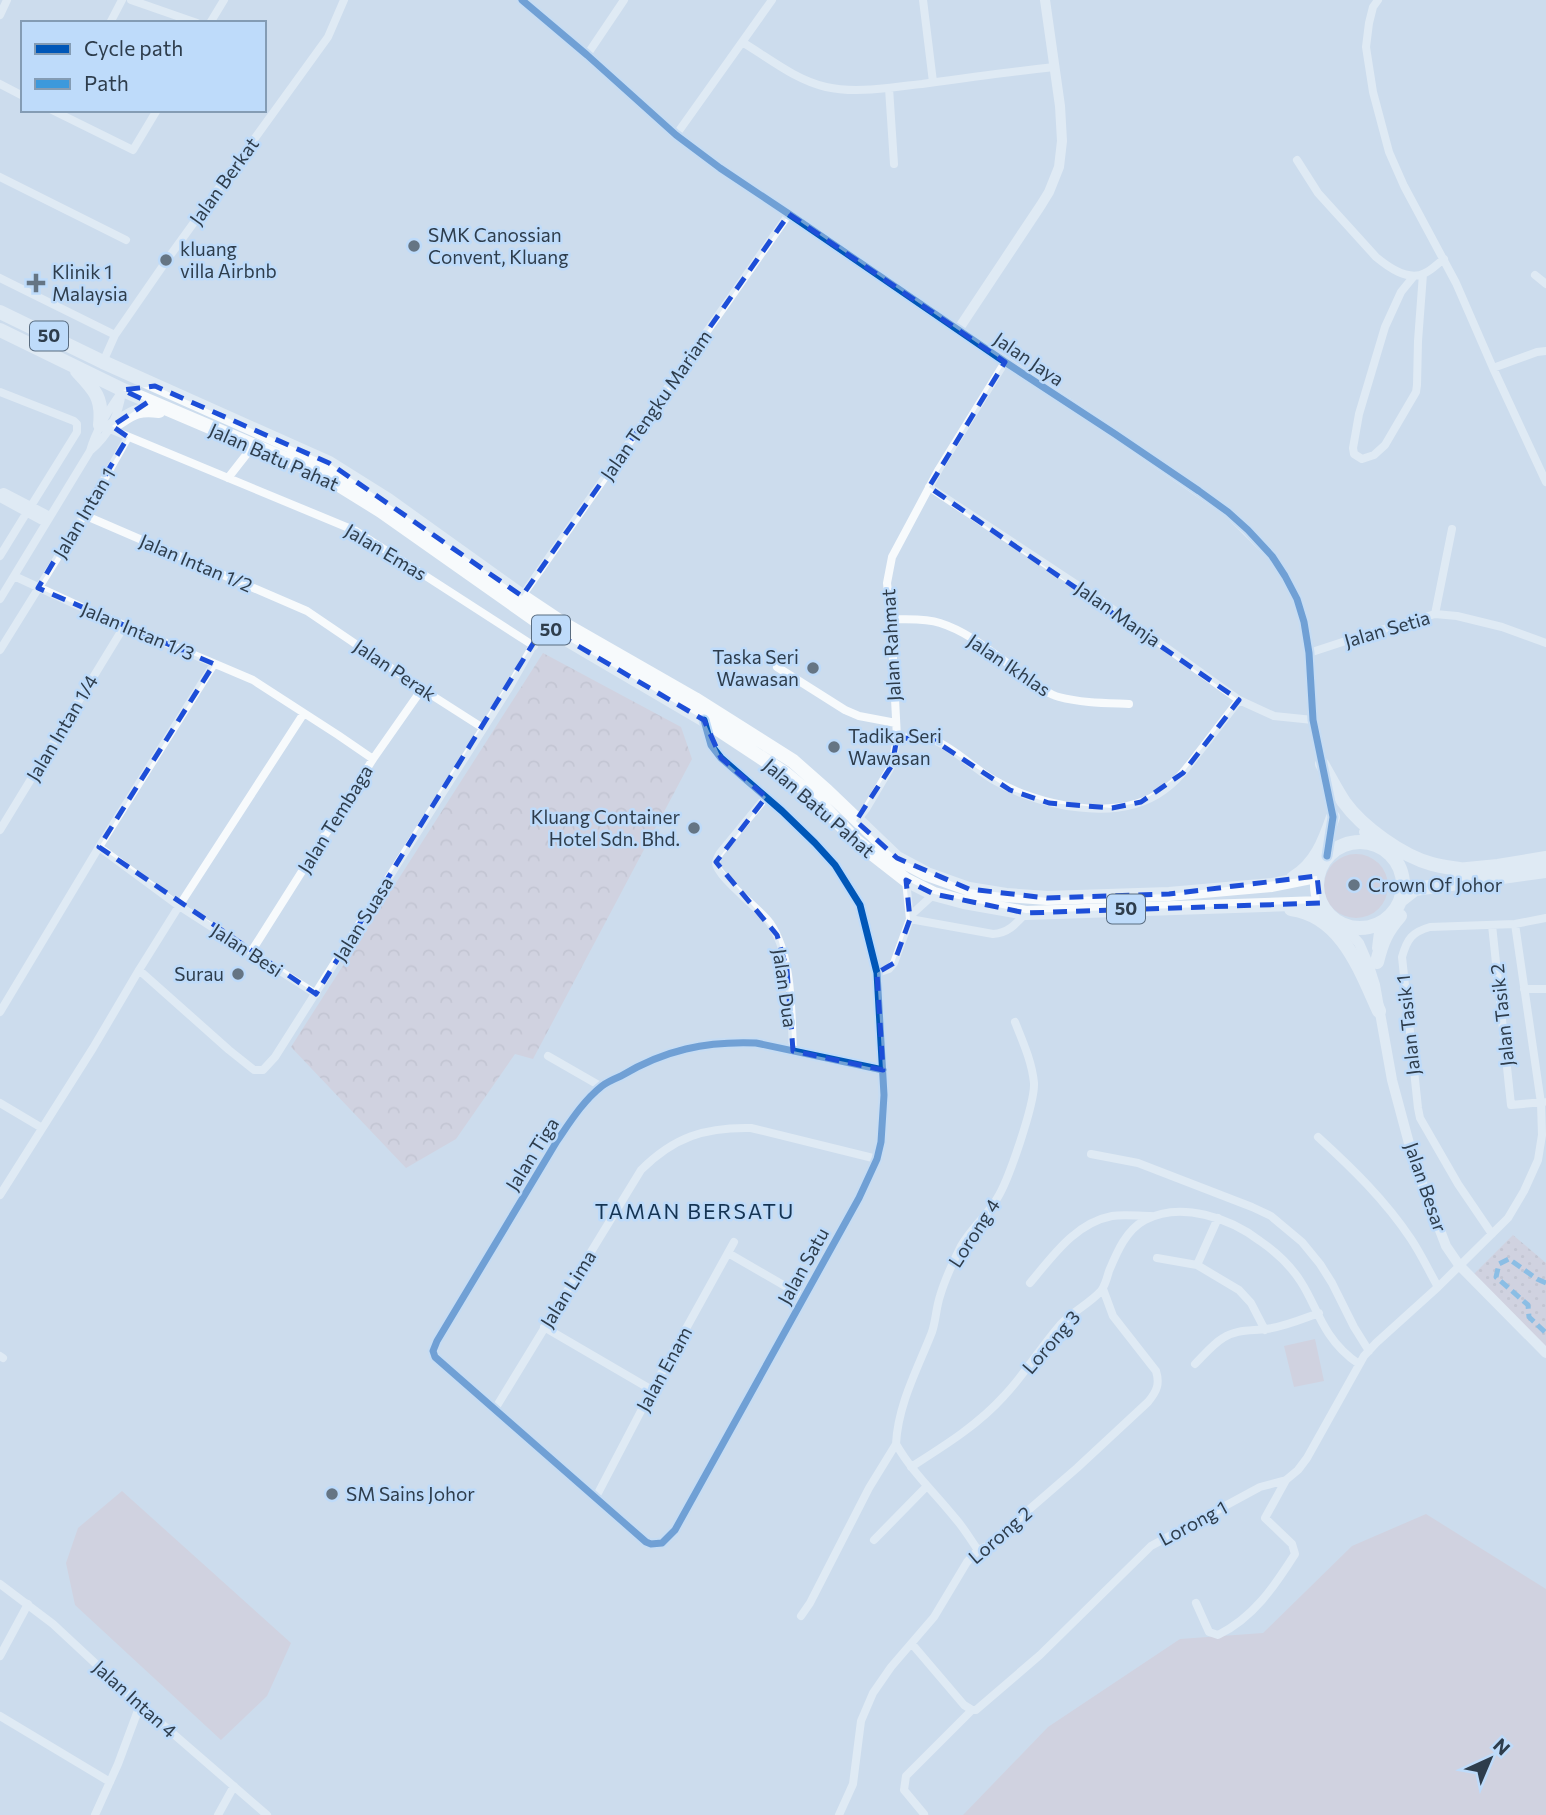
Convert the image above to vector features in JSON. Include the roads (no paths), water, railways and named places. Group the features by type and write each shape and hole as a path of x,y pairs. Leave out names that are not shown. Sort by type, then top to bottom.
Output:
{"highway":[{"name":"Jalan Batu Pahat","path":"0,312 155,386 329,463 388,500 564,624 695,699 793,761 897,858 927,874 969,889 1047,898 1169,894 1272,885 1317,876"},
{"name":"Jalan Batu Pahat","path":"0,330 175,414 323,475 381,511 544,626 704,720 786,774 856,841 906,880 934,894 1026,913 1320,903"},
{"path":"101,361 123,390 139,385 155,386"},
{"path":"71,365 93,389 107,427 144,409 175,414"},
{"path":"1324,771 1359,819 1381,838 1405,853 1431,864 1465,870"},
{"path":"1272,885 1296,877 1306,868 1323,845 1333,817"},
{"path":"1386,851 1399,865 1403,876 1404,888 1396,909 1389,918 1368,928 1355,928 1334,920 1320,903 1316,889 1317,876 1327,856 1338,847 1352,842 1366,842 1386,851 1415,866 1431,872 1465,870 1546,858"},
{"path":"1401,900 1415,889 1546,871"},
{"path":"1377,962 1388,930 1410,904 1432,887"},
{"path":"1262,905 1301,910 1314,916 1336,933 1357,963 1379,1011"}],"street":[{"path":"0,15 7,0"},
{"path":"111,21 122,0"},
{"path":"131,0 191,21"},
{"path":"211,21 225,0"},
{"name":"Jalan Berkat","path":"101,361 115,335 177,246 328,37 344,0"},
{"name":"Jalan Jaya","path":"522,0 676,135 720,168 1199,491 1248,530 1272,556 1297,599 1304,622 1309,653 1313,720 1333,817 1327,856"},
{"path":"587,55 624,0"},
{"path":"676,135 772,0"},
{"path":"923,0 933,82"},
{"path":"958,330 1041,205 1056,173 1061,154 1062,126 1045,0"},
{"path":"1378,0 1373,7 1366,47 1371,80 1389,152 1444,259 1546,482"},
{"path":"742,41 797,76 825,87 857,90 1054,66"},
{"path":"0,85 21,95"},
{"path":"888,88 894,164"},
{"path":"56,112 132,150 156,112"},
{"path":"1297,160 1318,193 1376,257 1395,271 1419,275"},
{"path":"0,177 126,240"},
{"name":"Jalan Tengku Mariam","path":"523,596 789,214"},
{"path":"1419,275 1417,386 1414,398 1385,445 1374,455 1362,459 1357,457 1353,448 1362,402 1385,327 1401,292 1419,275 1444,259"},
{"path":"1535,275 1546,284"},
{"path":"0,278 115,335"},
{"path":"1493,368 1546,351"},
{"name":"Jalan Rahmat","path":"856,821 892,765 897,738 887,583 892,557 929,487 1005,362"},
{"name":"Jalan Intan 1","path":"0,599 90,451 93,438 107,427 123,390"},
{"path":"0,392 77,424 77,432 0,556"},
{"name":"Jalan Emas","path":"107,427 356,531 534,646"},
{"name":"Jalan Intan 1","path":"0,650 84,515 128,437"},
{"path":"228,478 253,446"},
{"name":"Jalan Manja","path":"929,487 1100,600 1239,700 1275,716 1313,720"},
{"path":"0,495 48,519"},
{"name":"Jalan Intan 1/2","path":"84,515 307,611"},
{"path":"1435,614 1452,530"},
{"name":"Jalan Intan 1/3","path":"14,576 240,674 373,759"},
{"name":"Jalan Perak","path":"307,611 483,728"},
{"name":"Jalan Setia","path":"1309,653 1435,614 1502,627 1546,643"},
{"name":"Jalan Ikhlas","path":"891,619 939,622 984,646 1042,689 1058,697 1129,704"},
{"name":"Jalan Intan 1/4","path":"0,830 125,625"},
{"name":"Jalan Suasa","path":"139,970 229,1051 257,1072 263,1070 275,1057 316,994 544,626"},
{"path":"0,1012 99,847 214,664"},
{"path":"777,667 845,710 859,716 896,723"},
{"name":"Jalan Tembaga","path":"251,952 373,759 422,689"},
{"path":"897,738 932,739 1010,790 1030,797 1072,807 1112,808 1141,802 1163,791 1183,773 1239,700"},
{"path":"2,1192 179,906 304,713"},
{"name":"Jalan Satu","path":"495,1409 648,1544 662,1543 669,1538 710,1467 859,1198 877,1159 884,1115 877,973 860,905 835,865 766,797 721,758 711,745 704,720"},
{"name":"Jalan Jaya","path":"1324,771 1337,801 1351,819 1386,851"},
{"name":"Jalan Dua","path":"766,797 720,853 716,862 719,872 757,908 777,935 786,970 793,1051"},
{"name":"Jalan Besi","path":"99,847 179,906 316,994"},
{"path":"877,973 894,964 910,917 906,880"},
{"path":"910,917 934,894"},
{"path":"910,917 993,934 1003,933 1011,928 1026,913"},
{"name":"Jalan Tasik 1","path":"1492,1234 1458,1184 1420,1118 1402,957 1410,938 1418,930 1430,927 1515,924 1546,919"},
{"name":"Jalan Besar","path":"1375,985 1380,924"},
{"name":"Lorong 1","path":"925,1814 904,1790 906,1776 972,1710 987,1702 1040,1655 1152,1546 1260,1487 1286,1480 1298,1470 1369,1351 1438,1287 1516,1207 1538,1160 1543,1102 1515,924"},
{"name":"Jalan Besar","path":"1343,925 1359,943 1375,985 1392,1080 1417,1169 1446,1246 1459,1265 1546,1353"},
{"name":"Jalan Tasik 2","path":"1492,925 1511,1105 1543,1102"},
{"path":"1524,989 1546,989"},
{"name":"Lorong 4","path":"801,1616 869,1488 896,1444 909,1390 932,1333 939,1298 961,1246 1001,1192 1032,1102 1034,1085 1031,1063 1015,1022"},
{"name":"Jalan Tiga","path":"495,1409 440,1362 433,1351 434,1346 557,1141 578,1111 601,1087 640,1064 668,1053 696,1046 737,1042 756,1043 883,1070"},
{"path":"548,1056 601,1087"},
{"path":"0,1103 42,1128"},
{"name":"Jalan Lima","path":"495,1409 641,1170 659,1153 700,1132 733,1127 751,1128 877,1159"},
{"path":"1318,1137 1375,1192 1411,1239 1438,1287"},
{"path":"1091,1154 1138,1163 1271,1216 1302,1242 1320,1264 1369,1351"},
{"path":"1030,1283 1070,1236 1112,1216 1193,1213 1218,1218 1258,1239 1280,1257 1300,1280 1327,1332 1359,1364"},
{"name":"Lorong 3","path":"911,1467 988,1413 1012,1388 1063,1322 1103,1289 1123,1242 1142,1221 1153,1216"},
{"path":"1197,1265 1218,1218"},
{"name":"Jalan Enam","path":"596,1497 734,1242"},
{"path":"728,1253 804,1297"},
{"path":"1157,1258 1197,1265 1239,1290 1262,1320 1265,1330"},
{"name":"Lorong 2","path":"839,1815 853,1784 862,1721 873,1693 891,1667 934,1617 967,1562 1077,1468 1148,1402 1157,1388 1156,1371 1113,1316 1103,1289"},
{"path":"1195,1364 1228,1335 1265,1330 1319,1313"},
{"path":"544,1327 652,1390"},
{"path":"896,1444 911,1467 956,1519 978,1550"},
{"path":"1196,1603 1209,1632 1218,1635 1236,1626 1273,1588 1294,1554 1292,1544 1265,1518 1286,1480"},
{"path":"874,1540 926,1486"},
{"name":"Jalan Intan 4","path":"0,1584 53,1624 140,1705 267,1815"},
{"path":"0,1656 28,1604"},
{"path":"912,1644 964,1705 972,1710"},
{"path":"94,1815 110,1783 140,1705"},
{"path":"0,1716 110,1783"},
{"path":"218,1815 234,1786"}],"place":[{"name":"SMK Canossian Convent, Kluang","path":"414,246"},
{"name":"kluang villa Airbnb","path":"166,260"},
{"name":"Klinik 1 Malaysia","path":"36,283"},
{"name":"Taska Seri Wawasan","path":"813,668"},
{"name":"Tadika Seri Wawasan","path":"834,747"},
{"name":"Kluang Container Hotel Sdn. Bhd.","path":"694,828"},
{"name":"Crown Of Johor","path":"1354,885"},
{"name":"Surau","path":"238,974"},
{"name":"SM Sains Johor","path":"332,1494"}],"district":[{"name":"TAMAN BERSATU","path":"695,1212"}]}
